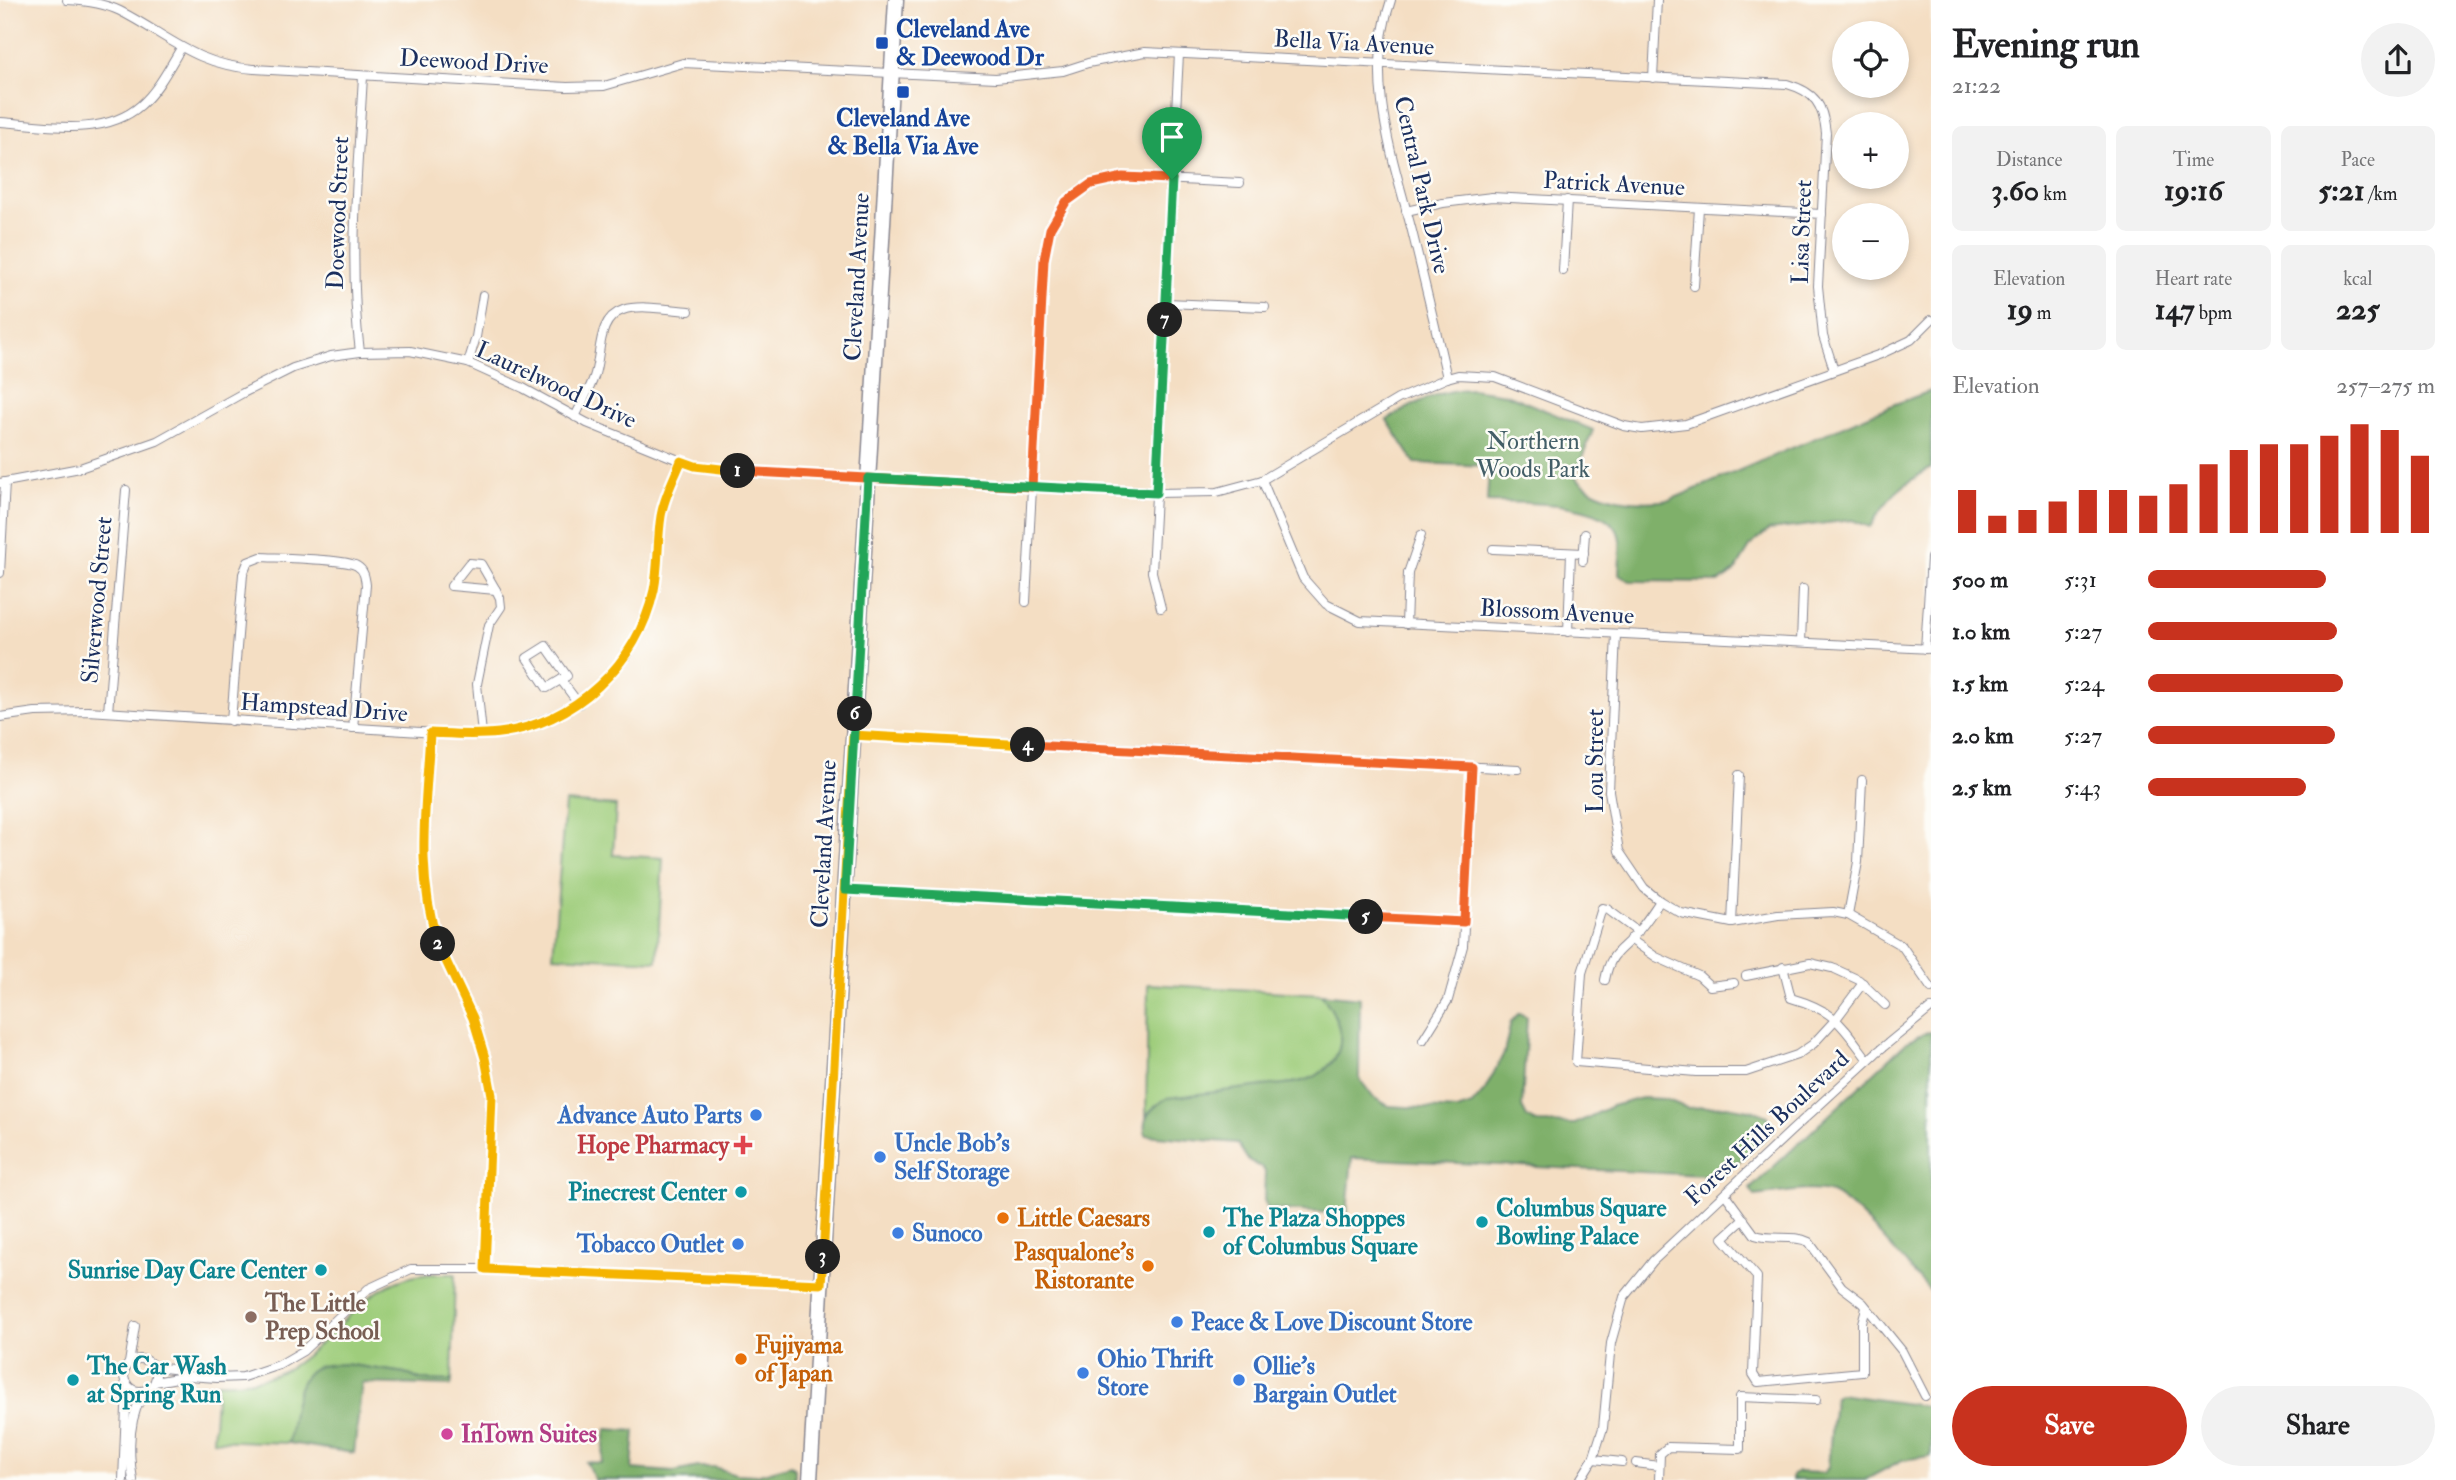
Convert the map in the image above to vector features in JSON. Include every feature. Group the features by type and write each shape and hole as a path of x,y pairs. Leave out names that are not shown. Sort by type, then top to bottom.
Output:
{"main road":[{"name":"Cleveland Avenue","path":"810,1480 896,0"}],"street":[{"name":"Deewood Drive","path":"67,0 119,10 181,48 206,60 233,67 587,87 614,83 683,63 892,73"},
{"name":"Central Park Drive","path":"1391,0 1380,64 1380,100 1388,147 1447,378"},
{"path":"1653,78 1657,0"},
{"path":"0,122 80,127 116,120 130,114 153,92 181,48"},
{"name":"Bella Via Avenue","path":"892,73 996,78 1063,71 1088,63 1145,52 1787,84 1802,88 1814,97"},
{"path":"1161,608 1152,572 1179,54"},
{"name":"Doewood Street","path":"360,352 354,305 353,264 363,76"},
{"name":"Lisa Street","path":"1814,97 1824,114 1826,133 1818,286 1823,336 1834,370"},
{"path":"1026,602 1044,260 1050,229 1066,202 1091,184 1123,177 1240,183"},
{"name":"Patrick Avenue","path":"1406,211 1492,197 1822,214"},
{"path":"1563,271 1567,200"},
{"path":"1694,286 1699,208"},
{"path":"468,363 476,337 483,296"},
{"path":"1166,303 1265,307"},
{"path":"575,417 594,376 605,326 613,316 634,308 689,310"},
{"name":"Laurelwood Drive","path":"3,483 80,468 157,441 293,368 331,356 360,352 410,351 468,363 523,388 575,417 695,466 741,472 1032,487 1156,493 1217,492 1262,480 1398,399 1447,378 1469,374 1495,377 1609,422 1642,429 1686,424 1881,354 1911,340 1931,320"},
{"name":"Hampstead Drive","path":"0,717 35,712 108,712 482,734 527,726 579,704 623,661 640,630 653,593 663,508 681,461"},
{"name":"Blossom Avenue","path":"1262,480 1303,578 1326,604 1360,621 1928,649"},
{"path":"0,573 3,483"},
{"name":"Silverwood Street","path":"108,712 126,490"},
{"path":"1493,550 1571,552 1584,557 1585,534"},
{"path":"1406,624 1408,573 1421,536"},
{"path":"1568,632 1571,552"},
{"path":"231,721 243,574 248,562 261,557 348,563 362,570 366,585 353,728"},
{"path":"1928,649 1931,558"},
{"path":"482,734 477,684 489,625 502,603 496,590 481,564 469,563 451,586 496,590"},
{"path":"1801,642 1804,589"},
{"name":"Lou Street","path":"1616,634 1609,791 1619,851 1644,888 1681,913 1732,923 1792,914 1833,912 1848,915 1902,946 1931,988"},
{"path":"546,646 567,676 561,680 547,688 527,658 546,646"},
{"path":"561,680 579,704"},
{"path":"430,733 423,833 427,903 439,946 473,1018 492,1095 485,1269"},
{"path":"853,735 1518,769"},
{"path":"1423,1040 1448,1000 1463,946 1472,767"},
{"path":"1732,923 1739,775"},
{"path":"1848,915 1857,862 1862,780"},
{"path":"845,890 1464,922"},
{"path":"1605,981 1609,962 1620,947 1638,932 1660,901"},
{"path":"1638,932 1602,908 1581,973 1576,1062 1696,1072 1746,1072 1797,1055 1813,1044 1863,983"},
{"path":"1630,939 1656,957 1699,976 1710,986 1734,983"},
{"path":"1746,976 1810,963 1833,968 1863,983 1885,1005"},
{"path":"1783,967 1791,998 1817,1005 1836,1019 1868,1060"},
{"name":"Forest Hills Boulevard","path":"1580,1480 1593,1459 1603,1428 1611,1343 1624,1297 1653,1261 1724,1194 1868,1060 1931,1008"},
{"path":"1724,1194 1755,1235 1763,1238 1805,1240 1842,1287 1866,1308 1902,1351 1925,1396"},
{"path":"1744,1219 1723,1238 1757,1277 1755,1378 1763,1383 1862,1372 1862,1323 1866,1308"},
{"path":"133,1480 135,1408 155,1382 188,1376 243,1377 279,1365 303,1350 368,1289 411,1269 485,1269 821,1284"},
{"path":"123,1480 127,1384 125,1372 135,1326"},
{"path":"133,1340 143,1359 155,1367 181,1370 188,1376"},
{"path":"129,1363 143,1359"},
{"path":"155,1367 155,1382"},
{"path":"127,1384 136,1390 147,1389"},
{"path":"1659,1480 1660,1454 1668,1447 1740,1449 1740,1397 1816,1400"},
{"path":"1593,1459 1622,1462"},
{"path":"1636,1463 1659,1466"}],"green space":[{"name":"Northern Woods Park","path":"1471,389 1506,394 1593,430 1575,476 1594,491 1619,499 1645,502 1670,500 1931,391 1931,468 1896,493 1870,527 1852,520 1769,530 1751,545 1735,571 1719,582 1630,581 1619,574 1619,535 1608,520 1594,513 1558,505 1487,502 1489,466 1415,463 1387,420 1427,398"},
{"path":"565,802 616,806 613,855 663,858 657,961 553,956"},
{"path":"1148,984 1321,994 1339,1027 1339,1048 1327,1067 1311,1078 1156,1105 1146,1116"},
{"path":"1321,994 1360,998 1359,1078 1373,1097 1389,1106 1457,1110 1472,1105 1485,1090 1504,1053 1511,1022 1519,1013 1527,1017 1522,1107 1527,1117 1537,1123 1575,1124 1612,1106 1642,1098 1665,1099 1687,1108 1727,1106 1755,1111 1768,1116 1774,1130 1723,1176 1352,1158 1347,1214 1268,1209 1264,1200 1265,1172 1263,1168 1248,1160 1237,1143 1146,1135 1146,1118 1167,1098 1297,1082 1316,1076 1335,1058 1340,1038 1335,1016"},
{"path":"1929,1031 1931,1292 1869,1223 1842,1199 1823,1191 1804,1190 1755,1196 1750,1189 1907,1042"},
{"path":"431,1274 455,1274 452,1381 420,1380 405,1373 345,1364 293,1421 288,1443 213,1440 217,1382 237,1382 277,1374 312,1351 372,1296 389,1285"},
{"path":"345,1364 405,1373 420,1380 452,1381 451,1386 362,1383 354,1453 288,1443 295,1400 303,1380 317,1367"},
{"path":"1839,1394 1931,1407 1931,1456 1902,1460 1865,1480 1792,1480 1792,1476 1797,1472 1823,1473 1828,1468 1834,1398"},
{"path":"606,1429 635,1431 632,1469 674,1472 714,1467 736,1474 756,1475 791,1465 795,1469 795,1480 595,1480 586,1462 602,1463"}],"place":[{"name":"Cleveland Ave & Deewood Dr","path":"882,43"},
{"name":"Cleveland Ave & Bella Via Ave","path":"903,92"},
{"name":"Advance Auto Parts","path":"756,1115"},
{"name":"Hope Pharmacy","path":"743,1145"},
{"name":"Uncle Bob's Self Storage","path":"880,1157"},
{"name":"Pinecrest Center","path":"741,1192"},
{"name":"Little Caesars","path":"1003,1218"},
{"name":"Columbus Square Bowling Palace","path":"1482,1222"},
{"name":"The Plaza Shoppes of Columbus Square","path":"1209,1232"},
{"name":"Sunoco","path":"898,1233"},
{"name":"Tobacco Outlet","path":"738,1244"},
{"name":"Pasqualone's Ristorante","path":"1148,1266"},
{"name":"Sunrise Day Care Center","path":"321,1270"},
{"name":"The Little Prep School","path":"251,1317"},
{"name":"Peace & Love Discount Store","path":"1177,1322"},
{"name":"Fujiyama of Japan","path":"741,1359"},
{"name":"Ohio Thrift Store","path":"1083,1373"},
{"name":"The Car Wash at Spring Run","path":"73,1380"},
{"name":"Ollie's Bargain Outlet","path":"1239,1380"},
{"name":"InTown Suites","path":"447,1434"}],"route":[{"path":"1172,179 1123,177 1091,184 1066,202 1050,229 1044,260 1032,487 868,478 741,472 695,466 681,461 661,517 653,593 640,630 623,661 608,678 579,704 515,730 468,735 430,733 423,833 427,903 439,946 473,1018 492,1095 485,1269 821,1284 853,735 1153,752 1472,767 1464,922 845,890 847,842 850,799 856,696 868,478 964,483 1032,487 1156,493 1172,179"}]}
